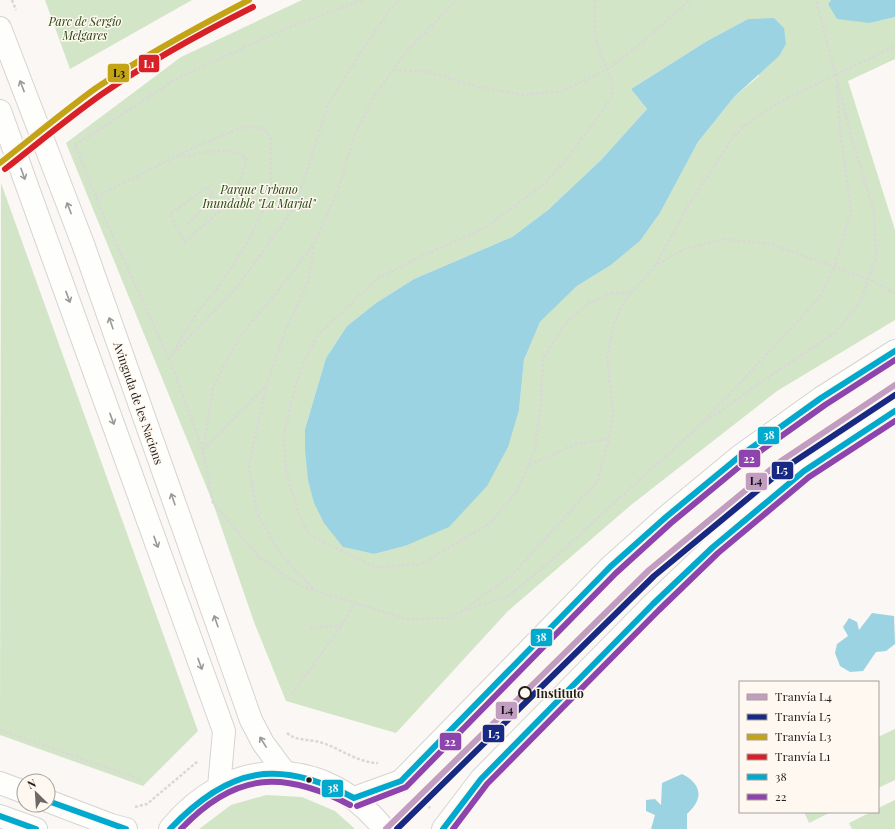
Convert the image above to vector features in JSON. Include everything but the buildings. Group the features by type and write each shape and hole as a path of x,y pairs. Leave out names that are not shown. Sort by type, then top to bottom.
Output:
{"street":[{"name":"Avinguda de les Nacions","path":"0,28 83,244 251,720 263,743 286,774"},
{"path":"0,111 224,731 219,786"},
{"path":"354,798 402,781 610,567 666,517 740,456 821,398 895,351"},
{"path":"445,826 481,779 653,604 713,547 804,471 895,411"},
{"path":"170,829 191,805 219,786 251,775 268,773 304,775 322,780 354,798 371,812 384,829"},
{"path":"0,783 16,789"},
{"path":"56,804 111,825 126,829"},
{"path":"0,816 36,829"}],"path":[{"path":"362,0 280,31 178,78 75,145 96,197 169,359 203,451 212,503 260,558 300,586 407,619 449,618 462,611 511,576 597,482 609,439 613,410 607,357 614,323 622,306 631,293 655,266 689,204 731,140 743,127 778,103 895,46"},
{"path":"169,359 237,287 295,207 328,105 361,52 392,7 400,0"},
{"path":"203,451 213,387 240,336 277,292 314,244 338,190 355,135 373,98 407,51 457,0"},
{"path":"595,0 594,20 598,46 608,69 613,88 611,100 566,160 543,185 483,229 377,279 316,336 303,364 292,398 284,436 286,471 299,514 309,535 376,567 421,564 489,524 517,491 535,449 542,403 543,358 565,324 589,303 612,293 631,293"},
{"path":"394,70 428,72 475,86 520,95 563,91 608,69 644,41 690,0"},
{"path":"700,425 835,333 860,302 876,258 874,211 854,146 816,0"},
{"path":"462,611 507,597 545,566 700,425 821,296 834,267 851,211 840,130 836,76"},
{"path":"96,197 175,157 243,127 262,128 271,137 272,194 246,245 217,289 196,314 169,359"},
{"path":"175,157 217,151 238,152 246,157 244,173 227,204 184,242 170,214 207,187 212,193 207,204 187,226"},
{"path":"655,266 684,249 725,238 771,244 868,279 895,293"},
{"path":"314,244 308,282 286,329 266,386 248,466 257,513 280,553 316,590"},
{"path":"203,451 266,386"},
{"path":"528,465 549,454 576,444 609,439"},
{"path":"292,694 342,625 355,602"},
{"path":"310,628 342,625"},
{"path":"283,729 293,739 306,739 321,742 361,759 386,765 445,826"},
{"path":"0,730 142,780"}],"green space":[{"name":"Parc de Sergio Melgares","path":"45,0 192,0 70,69"},
{"name":"Parque Urbano Inundable \"La Marjal\"","path":"302,0 831,0 828,4 870,23 895,17 895,59 848,81 895,230 895,320 777,391 631,505 508,611 396,733 286,701 254,622 213,503 66,143 181,57","holes":["748,19 759,76 734,97 698,142 660,213 640,241 611,265 577,286 540,322 524,360 519,410 405,546 374,554 344,547 305,450 305,429 326,358 347,326 376,303 414,279 512,237 548,210 601,160 647,109 631,89 707,41"]},
{"path":"1,183 198,731 143,786 0,735"},
{"path":"895,729 895,780 879,788 879,737"},
{"path":"266,795 302,797 335,811 355,829 199,829 231,805"},
{"path":"895,800 895,829 852,829 849,823 869,813 879,813 879,808"},
{"path":"804,813 829,813 809,823"}],"water":[{"path":"831,0 895,0 895,17 870,23 837,19 828,4"},
{"path":"774,18 784,28 786,44 779,56 734,97 698,142 660,213 640,241 611,265 577,286 540,322 524,360 519,410 508,447 487,486 449,527 405,546 374,554 343,547 324,523 314,503 308,480 305,450 305,429 326,358 347,326 376,303 414,279 512,237 548,210 601,160 647,109 631,89 707,41 748,19"},
{"path":"872,613 894,616 895,644 886,651 876,652 863,671 850,672 840,666 835,653 837,644 848,636 843,627 849,618 857,622 859,630"},
{"path":"682,774 694,782 698,792 696,803 687,814 687,829 651,829 655,815 646,811 646,800 655,799 661,805 662,783"}],"tram line":[{"name":"L3","path":"0,163 96,88 171,42 249,0"},
{"name":"L1","path":"5,169 77,112 120,82 176,48 253,7"},
{"name":"L4","path":"386,829 649,570 781,461 895,385"},
{"name":"L5","path":"397,829 654,576 786,467 895,395"}],"transit line":[{"name":"38","path":"170,829 192,808 213,792 234,781 256,775 278,774 301,777 327,785 354,798 401,781 610,567 666,517 740,456 821,398 895,351"},
{"name":"22","path":"357,806 406,787 616,573 671,523 745,462 825,405 895,360"},
{"name":"38","path":"443,829 481,779 653,604 713,547 804,471 895,411"},
{"name":"22","path":"453,829 487,784 659,610 718,553 809,477 895,421"},
{"name":"22","path":"181,829 201,810 221,796 241,787 261,782 281,782 303,786 326,794 350,805"},
{"name":"38","path":"56,804 126,829"},
{"name":"38","path":"0,816 36,829"}],"place":[{"name":"Instituto","path":"525,693"}]}
